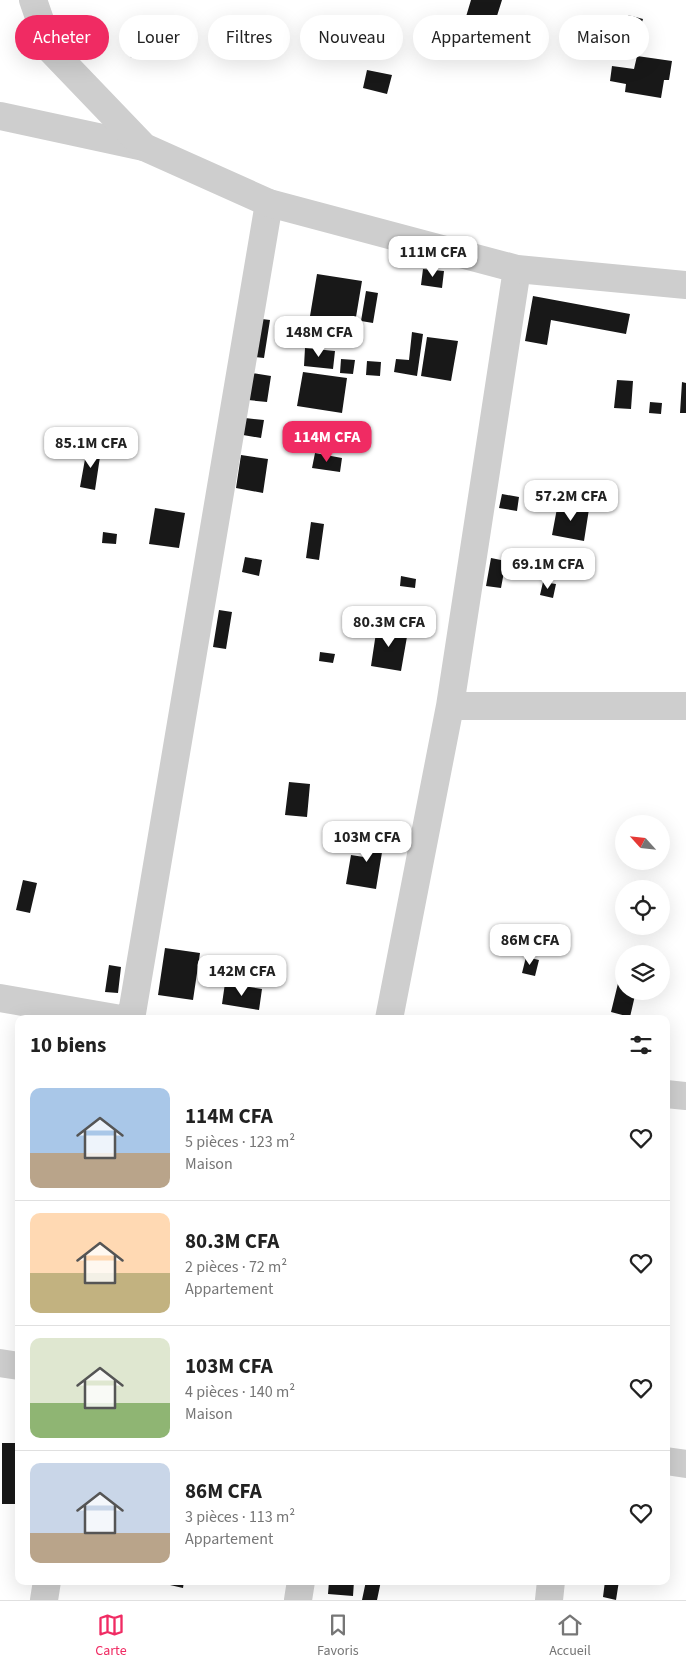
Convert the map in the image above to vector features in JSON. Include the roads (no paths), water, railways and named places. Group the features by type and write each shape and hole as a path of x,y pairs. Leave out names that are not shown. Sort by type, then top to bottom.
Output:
{"street":[{"path":"32,0 50,49 144,146"},
{"path":"0,119 144,146 269,203 517,269 686,285"},
{"path":"132,1015 269,203"},
{"path":"390,1015 450,706 517,269"},
{"path":"450,706 686,706"},
{"path":"0,998 98,1015"},
{"path":"670,1094 686,1096"},
{"path":"0,1363 15,1365"},
{"path":"670,1462 686,1464"},
{"path":"44,1600 46,1585"},
{"path":"298,1600 300,1585"},
{"path":"549,1600 551,1585"}]}
